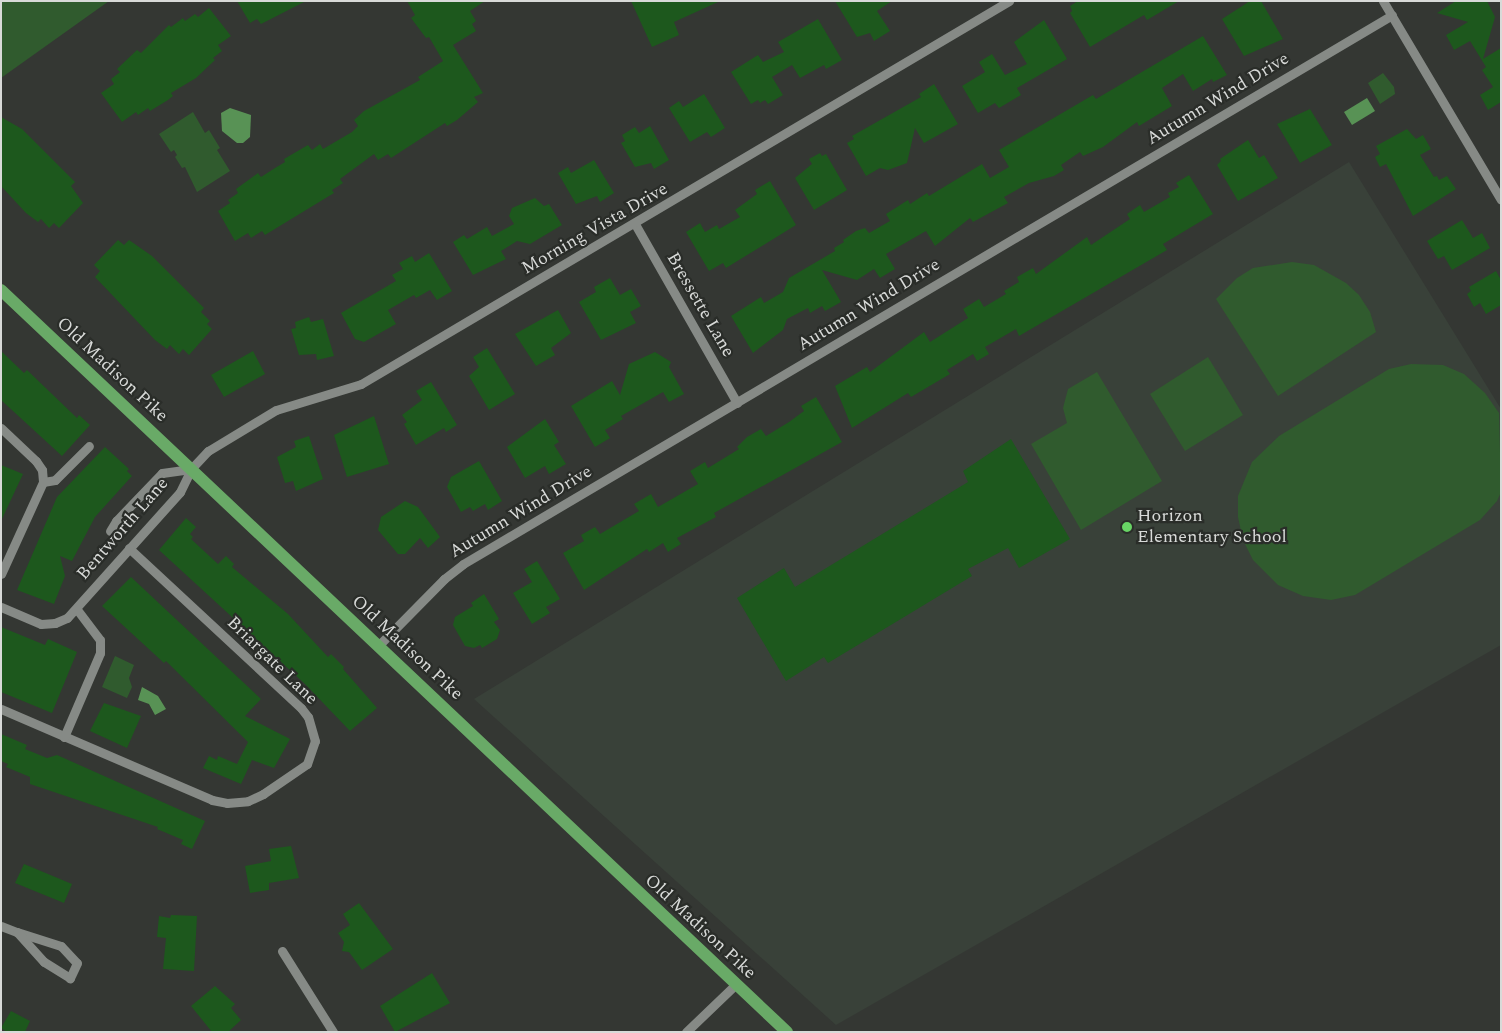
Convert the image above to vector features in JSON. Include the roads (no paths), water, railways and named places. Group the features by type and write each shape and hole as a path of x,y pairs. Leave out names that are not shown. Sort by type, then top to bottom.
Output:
{"main road":[{"name":"Old Madison Pike","path":"1,290 787,1032"}],"street":[{"name":"Morning Vista Drive","path":"192,469 208,452 276,410 362,384 1009,1"},
{"path":"1384,1 1501,200"},
{"name":"Autumn Wind Drive","path":"379,645 444,579 464,564 1392,15"},
{"name":"Bressette Lane","path":"635,224 736,403"},
{"path":"1,428 36,461 42,470 43,482 1,574"},
{"path":"43,482 55,480 89,446"},
{"path":"110,531 116,521 162,473 192,469"},
{"name":"Bentworth Lane","path":"1,607 41,624 55,623 77,609 180,492 192,469"},
{"name":"Briargate Lane","path":"1,709 212,800 227,803 248,801 264,794 299,772 314,753 313,729 301,708 129,548"},
{"path":"64,737 100,653 100,640 77,609"},
{"path":"1,926 61,946 77,963 70,978 44,962 17,932"},
{"path":"282,951 333,1032"},
{"path":"686,1032 736,984"}],"place":[{"name":"Horizon Elementary School","path":"1127,527"}]}
